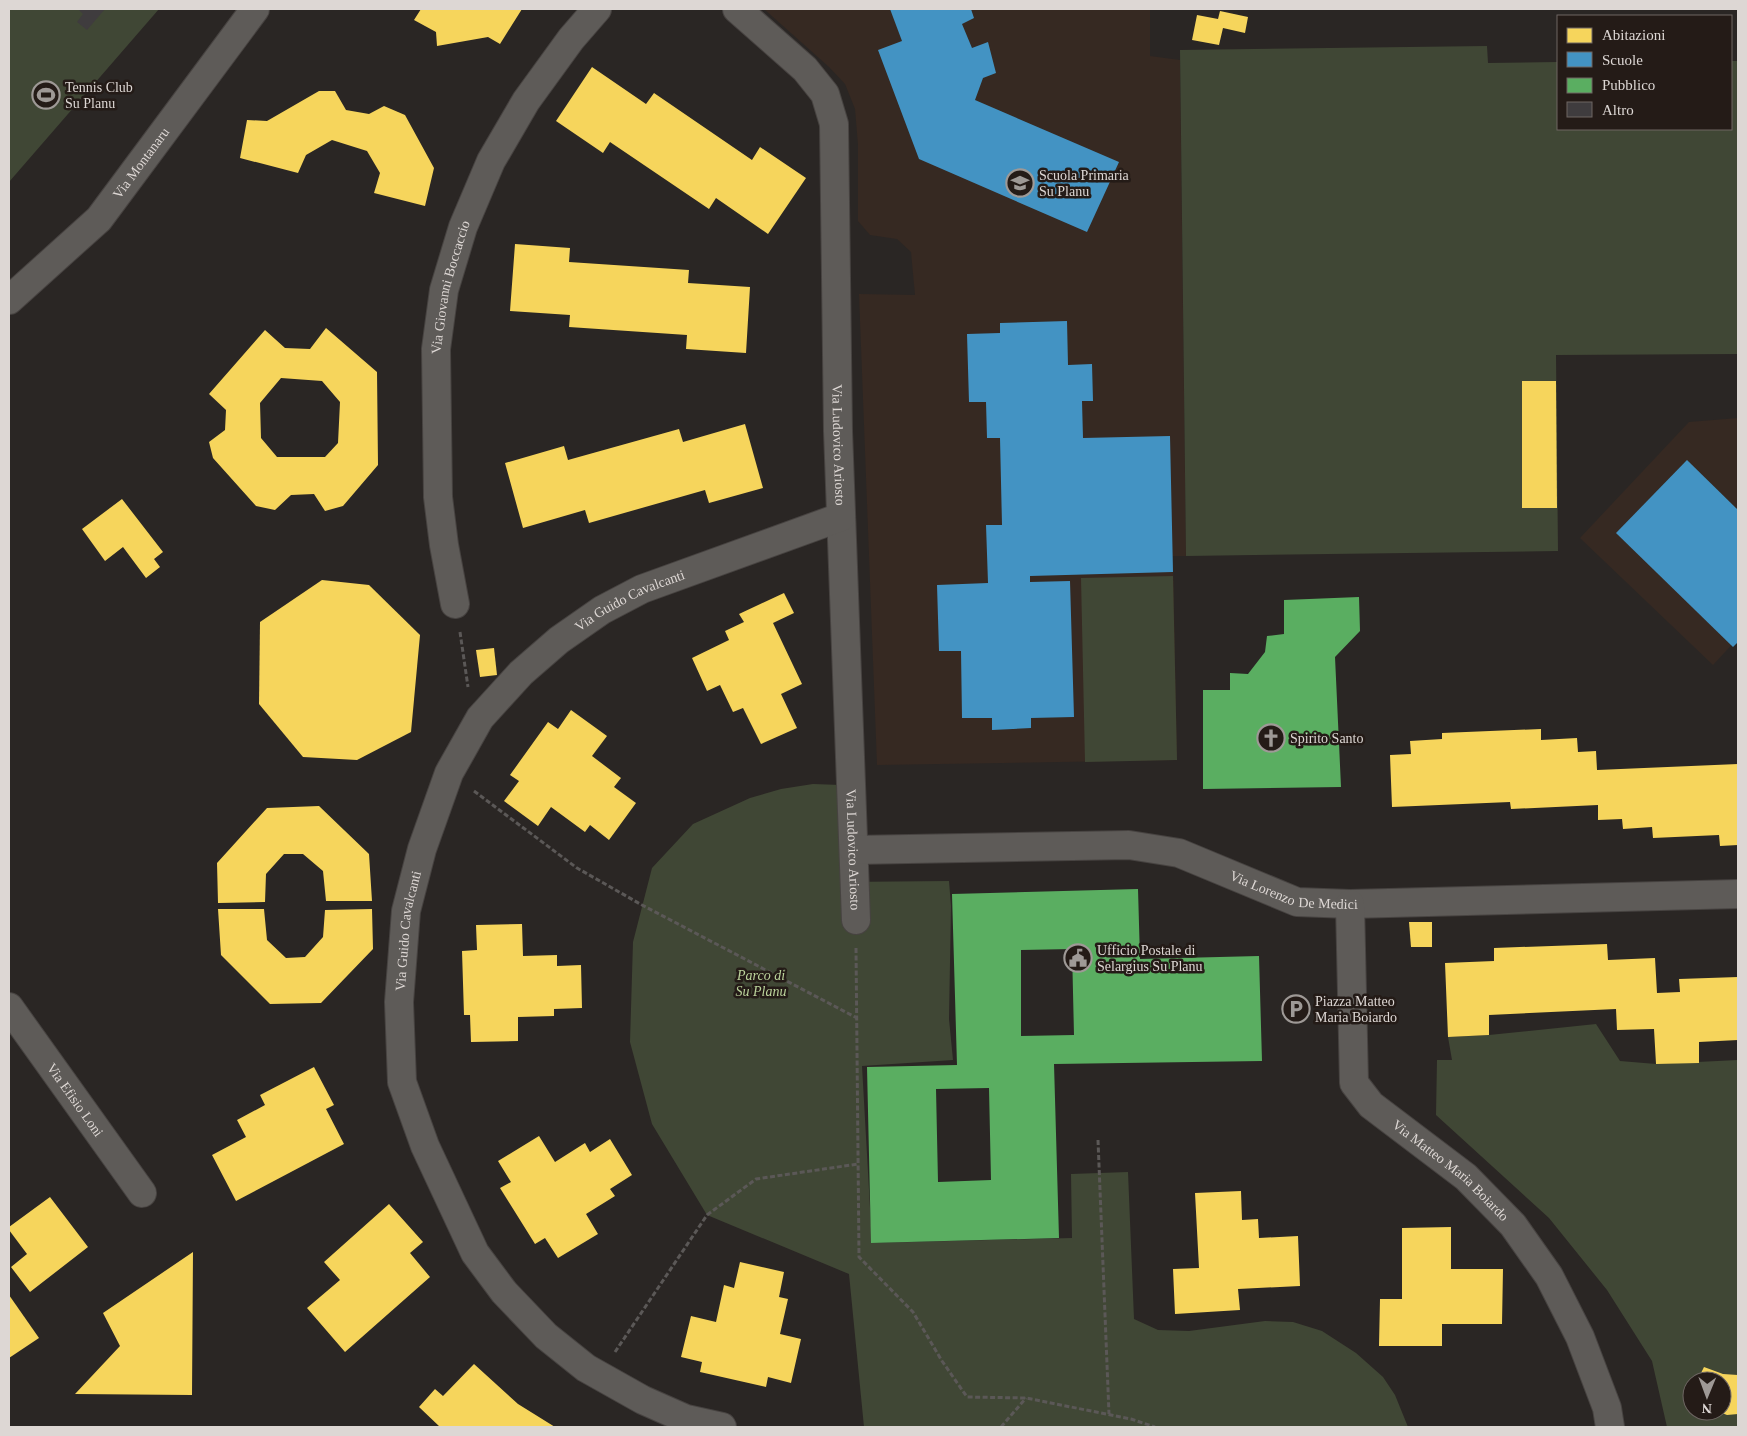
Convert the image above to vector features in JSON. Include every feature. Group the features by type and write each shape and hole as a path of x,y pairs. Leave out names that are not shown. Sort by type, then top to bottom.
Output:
{"street":[{"name":"Via Montanaru","path":"9,300 99,219 255,9"},
{"name":"Via Giovanni Boccaccio","path":"455,604 444,545 438,498 436,349 444,290 463,227 491,161 526,101 571,39 597,9"},
{"name":"Via Ludovico Ariosto","path":"737,9 805,69 825,94 834,124 841,517 856,920"},
{"name":"Via Guido Cavalcanti","path":"722,1427 686,1418 643,1400 586,1368 546,1336 504,1292 475,1253 428,1154 402,1082 399,1002 406,911 422,849 449,773 480,718 521,673 559,640 602,610 642,589 841,517"},
{"name":"Via Lorenzo De Medici","path":"854,850 1129,845 1180,853 1297,902 1350,904 1738,894"},
{"name":"Via Matteo Maria Boiardo","path":"1350,904 1354,1083 1371,1105 1466,1178 1513,1225 1549,1276 1580,1337 1607,1408 1610,1427"},
{"name":"Via Efisio Loni","path":"9,1007 142,1193"}],"path":[{"path":"455,604 464,656 473,731"},
{"path":"449,773 577,868 642,905 857,1018"},
{"path":"856,920 859,1257 913,1312 942,1361 967,1397 1026,1398 1131,1419 1155,1427"},
{"path":"1098,1140 1109,1415"},
{"path":"600,1375 707,1215 756,1179 858,1164"},
{"path":"1001,1427 1026,1398"}],"shaded area":[{"path":"764,9 1150,9 1150,56 1180,60 1186,556 1173,556 1177,760 877,765 859,294 915,295 911,252 897,239 870,235 858,221 858,145 855,109 845,84 829,67"},
{"path":"1738,418 1738,638 1713,665 1580,538 1689,422"}],"green space":[{"name":"Tennis Club Su Planu","path":"9,9 159,9 9,182"},
{"path":"1487,46 1488,63 1557,62 1557,130 1732,130 1732,61 1737,61 1738,354 1556,355 1558,551 1186,556 1180,50"},
{"path":"1173,576 1177,760 1085,762 1081,578"},
{"name":"Parco di Su Planu","path":"813,784 841,785 842,882 949,881 951,906 949,1019 953,1060 862,1066 872,1243 1072,1238 1071,1174 1128,1172 1134,1319 1158,1330 1189,1331 1265,1321 1293,1322 1322,1331 1356,1353 1383,1377 1395,1395 1408,1427 864,1427 849,1274 707,1215 652,1124 630,1042 633,942 652,868 693,824 750,798 781,789"},
{"path":"1596,1024 1620,1061 1656,1064 1738,1060 1738,1427 1667,1427 1652,1361 1607,1290 1549,1218 1436,1115 1437,1060 1452,1060 1448,1037 1489,1035"}],"building: Abitazioni":[{"path":"421,9 522,9 500,44 488,37 437,46 436,32 414,20"},
{"path":"1220,11 1248,17 1245,33 1223,28 1219,45 1192,40 1197,15 1218,19"},
{"path":"592,67 646,104 654,93 752,160 760,147 806,178 768,234 716,198 709,209 610,142 603,153 556,121"},
{"path":"319,91 335,91 346,110 369,114 384,106 405,115 434,168 425,206 374,193 380,173 367,151 332,140 306,155 298,173 240,158 247,120 267,121"},
{"path":"515,244 570,248 569,262 689,270 688,283 750,287 746,353 686,349 687,335 569,327 570,315 510,311"},
{"path":"326,328 377,372 378,465 343,506 325,511 314,494 291,495 275,510 256,506 213,458 209,442 225,430 226,410 209,394 265,330 285,348 310,349","holes":["281,378 322,381 340,402 338,443 325,457 277,457 261,438 260,403"]},
{"path":"1522,381 1556,381 1557,508 1522,508"},
{"path":"745,424 763,488 709,503 705,490 589,523 585,510 523,528 505,463 564,446 568,460 679,429 683,442"},
{"path":"122,499 163,552 154,559 160,567 146,578 123,547 105,561 82,529"},
{"path":"322,580 369,585 420,635 411,732 357,760 303,757 259,704 260,622"},
{"path":"784,593 794,613 773,623 802,684 781,694 797,728 761,744 743,708 733,712 720,685 707,691 692,658 729,640 725,631 744,622 739,614"},
{"path":"494,648 497,675 480,677 476,650"},
{"path":"571,710 607,736 592,756 621,778 614,787 636,803 609,840 590,825 585,832 551,807 538,826 504,801 519,781 510,775 548,722 558,729"},
{"path":"1541,729 1541,740 1577,738 1578,752 1596,751 1597,770 1738,764 1738,845 1720,846 1719,835 1653,838 1652,827 1623,829 1622,819 1598,820 1598,805 1511,809 1510,802 1392,807 1390,755 1411,754 1410,741 1442,739 1442,733"},
{"path":"319,806 369,854 372,901 326,901 323,871 303,854 284,854 266,874 265,902 218,903 217,863 267,808"},
{"path":"218,909 264,909 267,940 286,958 305,957 323,937 325,910 372,909 373,949 321,1003 270,1004 221,955"},
{"path":"1409,922 1432,922 1432,947 1411,947"},
{"path":"522,924 523,956 557,955 557,966 581,965 582,1008 554,1009 554,1016 518,1017 518,1041 471,1042 470,1015 464,1015 462,951 477,950 476,925"},
{"path":"1607,944 1608,960 1655,958 1657,993 1680,992 1679,979 1738,977 1738,1040 1699,1042 1699,1063 1656,1064 1654,1029 1617,1030 1616,1009 1489,1015 1489,1035 1448,1037 1445,963 1494,961 1494,948"},
{"path":"314,1067 334,1105 326,1109 344,1144 236,1201 212,1155 246,1137 237,1120 265,1105 260,1095"},
{"path":"539,1136 555,1162 585,1143 590,1152 610,1139 632,1175 610,1189 615,1196 586,1214 598,1234 558,1258 545,1238 535,1244 500,1188 511,1182 498,1161"},
{"path":"1241,1191 1242,1220 1258,1219 1259,1238 1298,1236 1300,1286 1238,1289 1240,1310 1175,1314 1173,1269 1199,1268 1195,1193"},
{"path":"50,1197 88,1247 30,1292 11,1267 27,1254 9,1230 9,1227"},
{"path":"389,1204 423,1242 410,1253 430,1277 345,1352 307,1308 340,1280 324,1262"},
{"path":"1451,1227 1451,1269 1503,1269 1502,1324 1442,1324 1442,1346 1379,1346 1380,1299 1402,1299 1402,1228"},
{"path":"193,1252 192,1395 75,1394 120,1346 103,1313"},
{"path":"740,1262 784,1272 779,1297 788,1299 780,1334 801,1339 791,1383 768,1377 766,1387 700,1372 702,1362 681,1357 691,1316 716,1322 724,1285 734,1288"},
{"path":"9,1295 39,1338 9,1358"},
{"path":"474,1364 518,1404 555,1427 440,1427 419,1407 435,1389 443,1396"},
{"path":"1704,1367 1715,1371 1702,1371"},
{"path":"1732,1375 1738,1375 1738,1414 1732,1415"}],"building: Scuole":[{"path":"890,9 971,9 974,18 962,24 972,48 988,42 996,73 983,78 975,100 1119,162 1087,232 919,159 878,50 902,41"},
{"path":"1067,321 1068,365 1092,364 1093,401 1082,401 1083,438 1170,436 1173,572 1030,576 1030,582 1070,581 1074,717 1031,718 1031,728 992,730 992,718 962,718 961,651 939,651 937,585 988,583 986,525 1002,525 1000,438 987,438 986,402 969,402 967,334 1000,333 1000,323"},
{"path":"1687,460 1738,510 1738,642 1733,647 1616,533"}],"building: Pubblico":[{"name":"Spirito Santo","path":"1359,597 1360,631 1335,657 1341,787 1203,789 1203,690 1230,690 1230,673 1248,674 1265,652 1267,636 1284,634 1284,600"},
{"path":"1138,889 1140,959 1259,956 1262,1061 1054,1064 1059,1238 871,1243 867,1067 957,1065 952,894","holes":["1072,949 1074,1035 1021,1036 1021,950","989,1088 991,1180 938,1182 936,1089"]}],"building: Altro":[{"path":"78,9 105,9 87,30 77,22 83,14"}],"place":[{"name":"Tennis Club Su Planu","path":"46,95"},
{"name":"Scuola Primaria Su Planu","path":"1020,183"},
{"name":"Spirito Santo","path":"1271,738"},
{"name":"Ufficio Postale di Selargius Su Planu","path":"1078,958"},
{"name":"Piazza Matteo Maria Boiardo","path":"1296,1009"}]}
